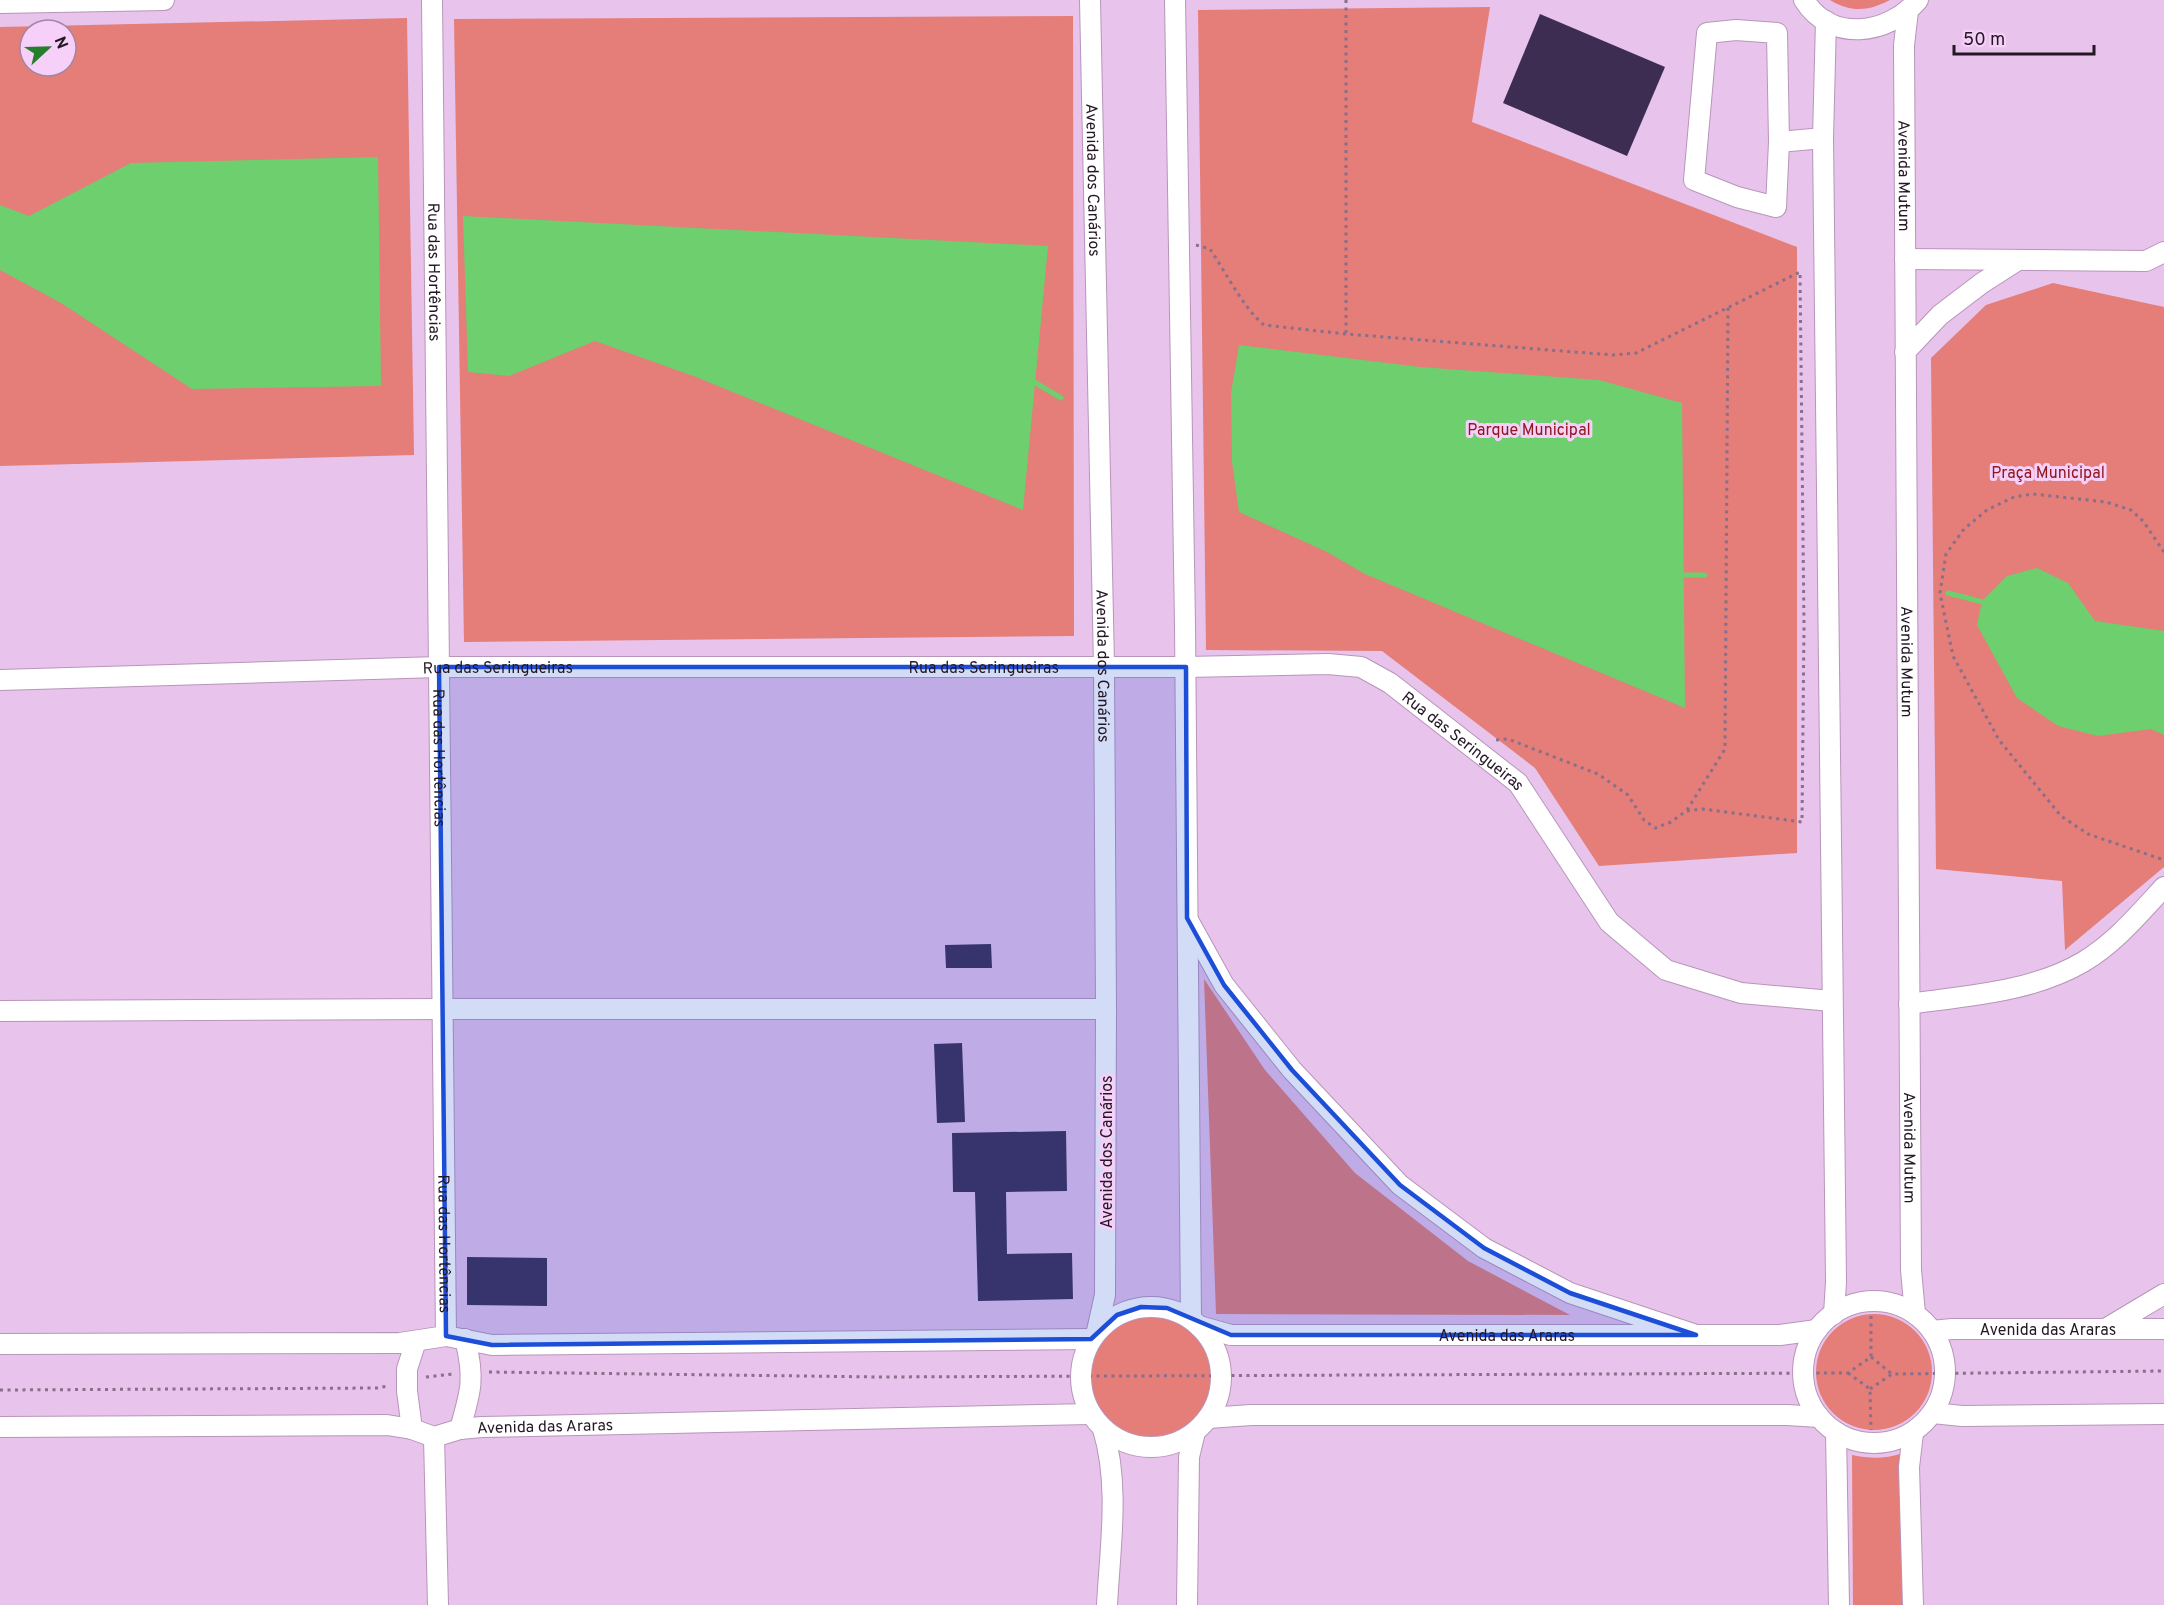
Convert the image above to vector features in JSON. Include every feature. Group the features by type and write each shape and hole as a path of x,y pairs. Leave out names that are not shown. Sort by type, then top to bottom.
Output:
{"street":[{"path":"0,3 164,0"},
{"name":"Rua das Hortências","path":"432,0 446,1336"},
{"name":"Avenida dos Canários","path":"1082,1377 1082,1364 1094,1335 1105,1295 1104,666 1090,0"},
{"path":"1175,0 1186,667 1187,918 1195,1322 1214,1346 1220,1376 1219,1395 1202,1425 1189,1457 1187,1605"},
{"path":"1804,0 1808,7 1826,21 1846,28 1868,29 1889,23 1913,6"},
{"name":"Avenida Mutum","path":"1913,6 1904,45 1911,1270 1915,1314"},
{"path":"1826,21 1823,138 1836,1282 1834,1314"},
{"path":"1736,30 1778,33 1779,142 1776,207 1737,197 1694,180 1707,33 1736,30"},
{"path":"1779,142 1823,138"},
{"path":"1905,259 2146,261 2164,252"},
{"path":"1905,352 1940,315 1982,283 2019,260"},
{"name":"Rua das Seringueiras","path":"0,680 439,667 1186,667 1328,664 1361,667 1390,683 1518,783 1609,922 1666,970 1741,993 1832,1001"},
{"path":"1909,1004 1983,994 2041,981 2083,963 2119,936 2164,887"},
{"path":"1187,918 1224,985 1292,1070 1400,1185 1484,1248 1570,1293 1696,1335"},
{"path":"0,1011 1106,1009"},
{"path":"2105,1329 2164,1294"},
{"path":"1874,1301 1896,1304 1915,1314 1932,1331 1944,1358 1944,1387 1933,1413 1913,1433 1895,1441 1875,1444 1854,1441 1836,1432 1819,1417 1808,1396 1803,1374 1807,1351 1817,1330 1834,1314 1853,1304 1874,1301"},
{"name":"Avenida das Araras","path":"1094,1335 1117,1315 1141,1307 1167,1308 1195,1322 1232,1335 1780,1335 1817,1330"},
{"name":"Avenida das Araras","path":"1932,1331 2164,1329"},
{"path":"0,1344 400,1343 446,1336 492,1345 1094,1335"},
{"path":"460,1429 471,1393 471,1373 465,1339"},
{"path":"412,1429 407,1369 416,1341"},
{"path":"1082,1377 1082,1390 1110,1453 1112,1502 1107,1605"},
{"path":"1933,1413 1962,1416 2164,1414"},
{"path":"1097,1421 1124,1442 1149,1448 1173,1444 1202,1425 1251,1415 1787,1414 1819,1417"},
{"name":"Avenida das Araras","path":"434,1437 460,1429 1097,1421"},
{"path":"0,1427 387,1425 412,1429 434,1437 438,1605"},
{"path":"1836,1432 1839,1605"},
{"path":"1912,1605 1909,1467 1913,1433"}],"path":[{"path":"1346,0 1347,334"},
{"path":"1179,245 1198,245 1210,249 1241,297 1264,325 1347,334 1613,355 1636,353 1800,272 1804,626 1802,822 1703,809 1686,811"},
{"path":"1491,740 1508,739 1598,774 1628,795 1644,820 1655,828 1671,822 1686,811 1725,749 1728,307"},
{"path":"2164,552 2143,521 2132,510 2106,502 2034,494 2014,496 1987,510 1964,529 1946,554 1940,593 1953,656 1999,740 2061,816 2088,834 2164,860"},
{"path":"1871,1314 1871,1357"},
{"path":"0,1390 377,1388 435,1375 471,1373 880,1377 1803,1374 1848,1373 1871,1357"},
{"path":"1871,1357 1892,1374"},
{"path":"1870,1389 1892,1374 2164,1371"},
{"path":"1848,1373 1870,1389"},
{"path":"1870,1389 1871,1430"}],"highlighted area":[{"path":"439,667 1186,667 1187,918 1224,985 1292,1070 1400,1185 1484,1248 1570,1293 1696,1335 1231,1335 1167,1308 1141,1307 1117,1315 1091,1339 492,1345 446,1336"}],"green space":[{"path":"1830,0 1890,0 1867,8 1853,9"},
{"name":"Parque Municipal","path":"1490,7 1472,122 1797,247 1797,853 1599,866 1535,768 1382,651 1206,650 1198,10"},
{"path":"1073,16 1074,636 464,642 454,19"},
{"path":"407,18 414,455 0,466 0,27 18,27 18,78 78,78 78,25"},
{"name":"Praça Municipal","path":"2053,283 2164,307 2164,867 2065,950 2062,881 1936,869 1931,358 1986,305"},
{"path":"1204,979 1265,1070 1355,1173 1468,1261 1570,1315 1216,1314"},
{"path":"1874,1314 1896,1318 1915,1331 1928,1350 1932,1372 1928,1394 1915,1413 1896,1426 1874,1430 1852,1426 1833,1413 1820,1394 1816,1372 1820,1350 1833,1331 1852,1318"},
{"path":"1151,1317 1174,1322 1193,1335 1206,1354 1211,1377 1206,1400 1193,1419 1174,1432 1151,1437 1128,1432 1109,1419 1096,1400 1091,1377 1096,1354 1109,1335 1128,1322"},
{"path":"1903,1453 1904,1605 1853,1605 1852,1455 1878,1458"}],"shaded area":[{"path":"378,157 381,386 192,389 61,303 0,270 0,205 29,216 131,163"},
{"path":"463,216 1048,246 1023,510 696,377 595,341 509,376 468,372"},
{"path":"1239,345 1420,367 1599,380 1682,403 1685,708 1365,574 1327,552 1239,512 1232,462 1231,393"},
{"path":"2037,568 2068,583 2095,621 2164,631 2164,735 2151,729 2098,736 2058,726 2017,698 1977,625 1982,601 2007,576"}],"building":[{"path":"1540,14 1665,67 1627,156 1503,103"},
{"path":"991,944 992,968 946,968 945,945"},
{"path":"962,1043 965,1122 937,1123 934,1044"},
{"path":"1066,1131 1067,1191 1006,1192 1007,1254 1072,1253 1073,1299 978,1301 975,1192 953,1192 952,1133"},
{"path":"467,1257 547,1258 547,1306 467,1305"}],"waterway":[{"path":"1031,380 1061,398"},
{"path":"1677,575 1705,575"},
{"path":"1948,593 1987,603"}]}
